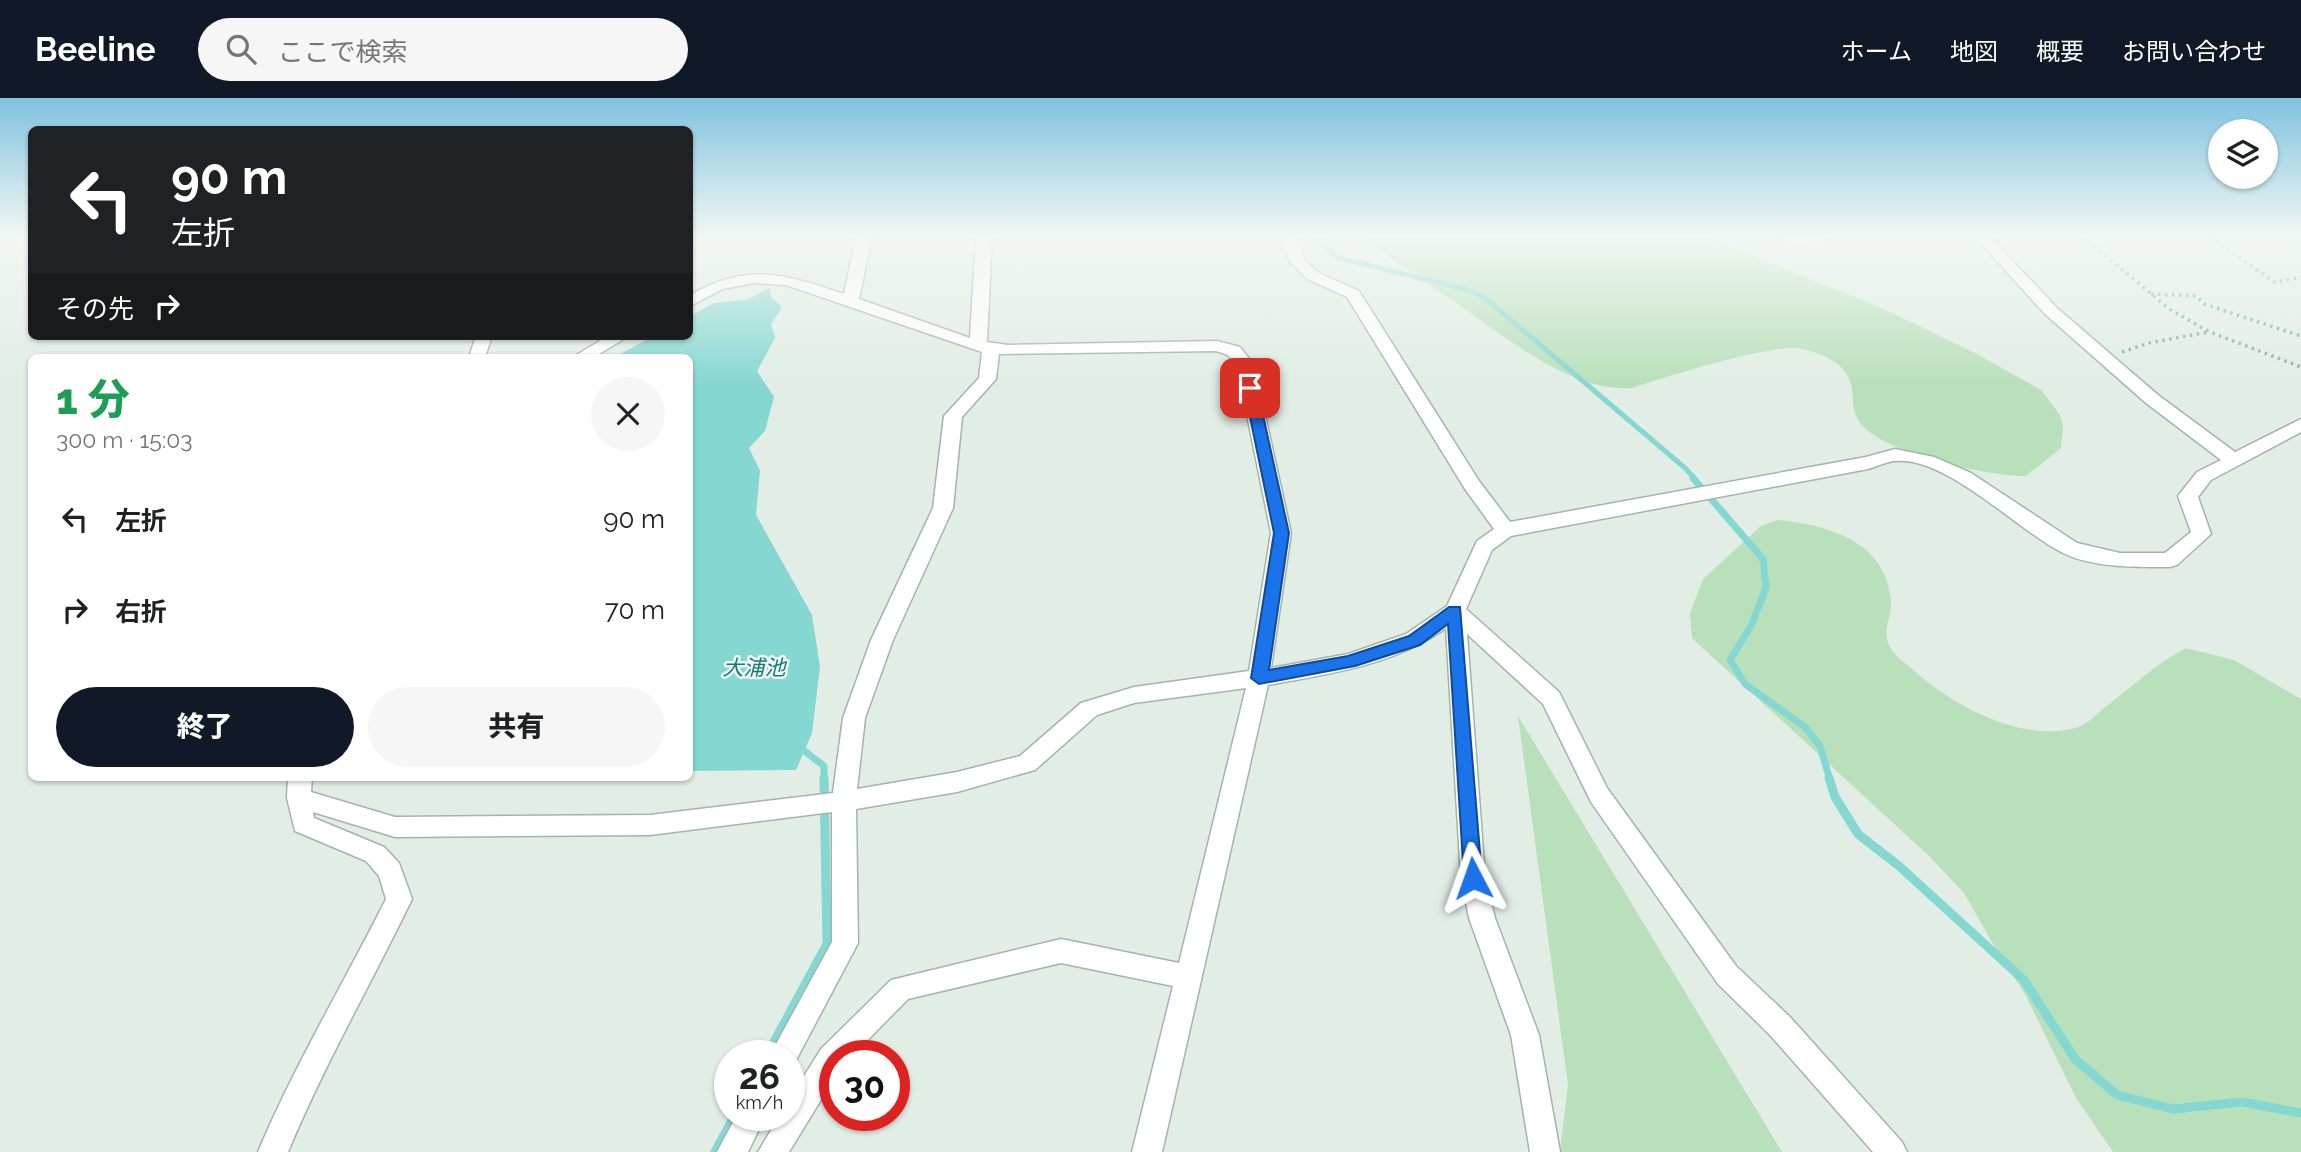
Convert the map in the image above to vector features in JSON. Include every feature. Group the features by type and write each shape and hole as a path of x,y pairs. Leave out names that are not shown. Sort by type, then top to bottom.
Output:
{"street":[{"path":"693,298 716,286"},
{"path":"805,286 984,347 1008,350 1217,346 1234,351 1245,365 1281,533 1259,678 1147,1152"},
{"path":"850,302 853,286"},
{"path":"792,1040 845,943 844,801 853,718 882,640 943,508 953,416 988,379 984,347 984,286"},
{"path":"1336,286 1353,294 1472,485 1505,530"},
{"path":"2027,286 2050,311 2152,399 2232,459"},
{"path":"587,354 613,340"},
{"path":"1545,1152 1525,1035 1482,918 1473,878 1455,611 1484,546 1505,530 1868,463 1895,455 1927,461 1964,477 2071,549 2120,560 2170,560 2201,534 2188,495 2204,476 2301,425"},
{"path":"273,1152 305,1078 359,980 399,899 390,871 375,854 303,824 300,787 395,827 650,825 844,801 957,782 1027,763 1089,709 1134,695 1259,678 1349,662 1414,640 1455,611"},
{"path":"1455,611 1551,698 1599,796 1727,975 1780,1026 1892,1152"},
{"path":"773,1152 831,1058 900,989 1061,951 1188,977"},
{"path":"732,1152 743,1131"}],"path":[{"path":"2141,286 2169,310 2210,332 2301,367"},
{"path":"2150,294 2196,296 2204,304 2301,336"},
{"path":"2104,358 2149,343 2210,332"}],"green space":[{"path":"1431,286 1828,286 1880,307 1975,353 2041,390 2060,415 2063,427 2061,448 2026,476 1986,472 1911,453 1870,432 1858,420 1851,384 1844,370 1825,356 1802,349 1788,348 1745,356 1632,388 1587,382 1518,347"},
{"path":"1777,520 1816,526 1834,532 1866,550 1887,580 1891,601 1887,638 1893,651 1948,696 2012,726 2057,731 2079,727 2154,668 2186,648 2234,660 2301,699 2301,1152 2113,1152 2076,1098 2025,994 1964,893 1929,856 1692,638 1690,613 1703,579 1761,526"},
{"path":"1518,716 1782,1152 1560,1152 1568,1085"}],"water":[{"name":"大浦池","path":"770,288 771,297 782,307 771,324 775,338 757,371 774,397 765,431 749,448 760,471 756,515 812,615 820,667 812,733 796,770 693,771 693,354 620,354 646,340 693,340 693,314 714,303 746,300"}],"waterway":[{"path":"1454,286 1484,297 1695,479"},
{"path":"1693,478 1763,559 1766,588 1751,626 1730,660 1745,684 1805,727 1820,746 1830,780"},
{"path":"798,746 824,766 824,778"},
{"path":"775,1040 827,944 824,778"},
{"path":"1829,778 1835,797 1858,834 1899,866 2024,980 2075,1059 2117,1095 2173,1109 2242,1102 2301,1113"},
{"path":"715,1152 726,1131"}],"route":[{"path":"1250,388 1281,533 1259,678 1349,662 1414,640 1455,611 1473,878"}]}
